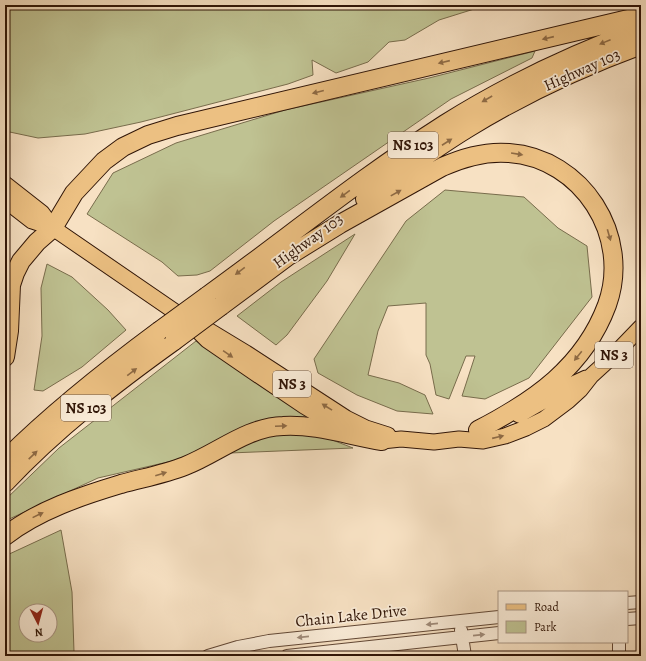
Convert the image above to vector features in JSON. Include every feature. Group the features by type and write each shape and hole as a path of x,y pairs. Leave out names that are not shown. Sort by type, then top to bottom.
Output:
{"highway":[{"path":"5,357 9,331 11,285 17,267 37,242 53,228 74,193 95,169 123,147 148,135 176,126 641,16"},
{"name":"Highway 103","path":"5,483 38,450 166,336 214,301 378,170 446,124 498,92 591,48 641,29"},
{"name":"Highway 103","path":"214,301 290,255 415,163 467,128 542,87 595,63 641,45"},
{"path":"290,255 340,224 442,167 474,155 498,152 516,153 528,156 555,167 579,184 598,208 606,224 611,241 614,271 612,288 607,306 588,342 576,359 557,379 529,401 478,430"},
{"path":"5,272 11,304"},
{"name":"Highway 103","path":"5,460 61,408 106,371 166,336"},
{"path":"5,536 35,516 57,506 81,497 186,466 251,433 267,427 308,427 382,441"}],"main road":[{"name":"NS 3","path":"5,184 42,213 53,228"},
{"name":"NS 3","path":"5,200 32,221 53,228 187,320 215,333 346,418 366,428 401,440"},
{"name":"NS 3","path":"187,320 207,340 304,406 345,429 368,438 382,441 401,440 434,442 483,440 505,436 526,428 544,418 568,401 580,390 591,376 640,330"},
{"name":"NS 3","path":"459,440 478,430 516,417 573,384 591,376"}],"street":[{"path":"628,604 641,602"},
{"name":"Chain Lake Drive","path":"208,656 238,647 269,641 498,617"},
{"path":"628,619 641,618"},
{"path":"458,621 463,637 465,656"},
{"name":"Chain Lake Drive","path":"287,656 498,633"},
{"path":"619,643 619,656"}],"green space":[{"path":"5,5 487,5 439,20 405,40 389,42 368,62 336,73 312,60 313,75 288,84 141,122 85,134 38,138 5,131"},
{"path":"535,51 532,58 451,99 274,221 210,271 197,275 178,276 162,262 87,214 113,173 176,143 285,110 429,78"},
{"path":"445,190 524,197 558,228 587,246 592,297 529,378 485,399 462,396 475,356 466,356 449,399 436,395 430,364 426,355 426,303 388,306 378,331 368,375 399,383 425,395 433,414 397,411 357,395 318,373 314,359 406,221"},
{"path":"355,234 327,281 287,335 276,345 237,316 281,282"},
{"path":"47,264 72,277 108,310 126,330 82,367 43,391 34,390 42,336 41,288"},
{"path":"196,341 253,376 318,422 194,456 98,478 5,521 5,500 59,448"},
{"path":"289,433 322,436 353,448 230,453 245,444 258,439"},
{"path":"61,530 72,592 74,652 76,656 5,656 5,556"}]}
